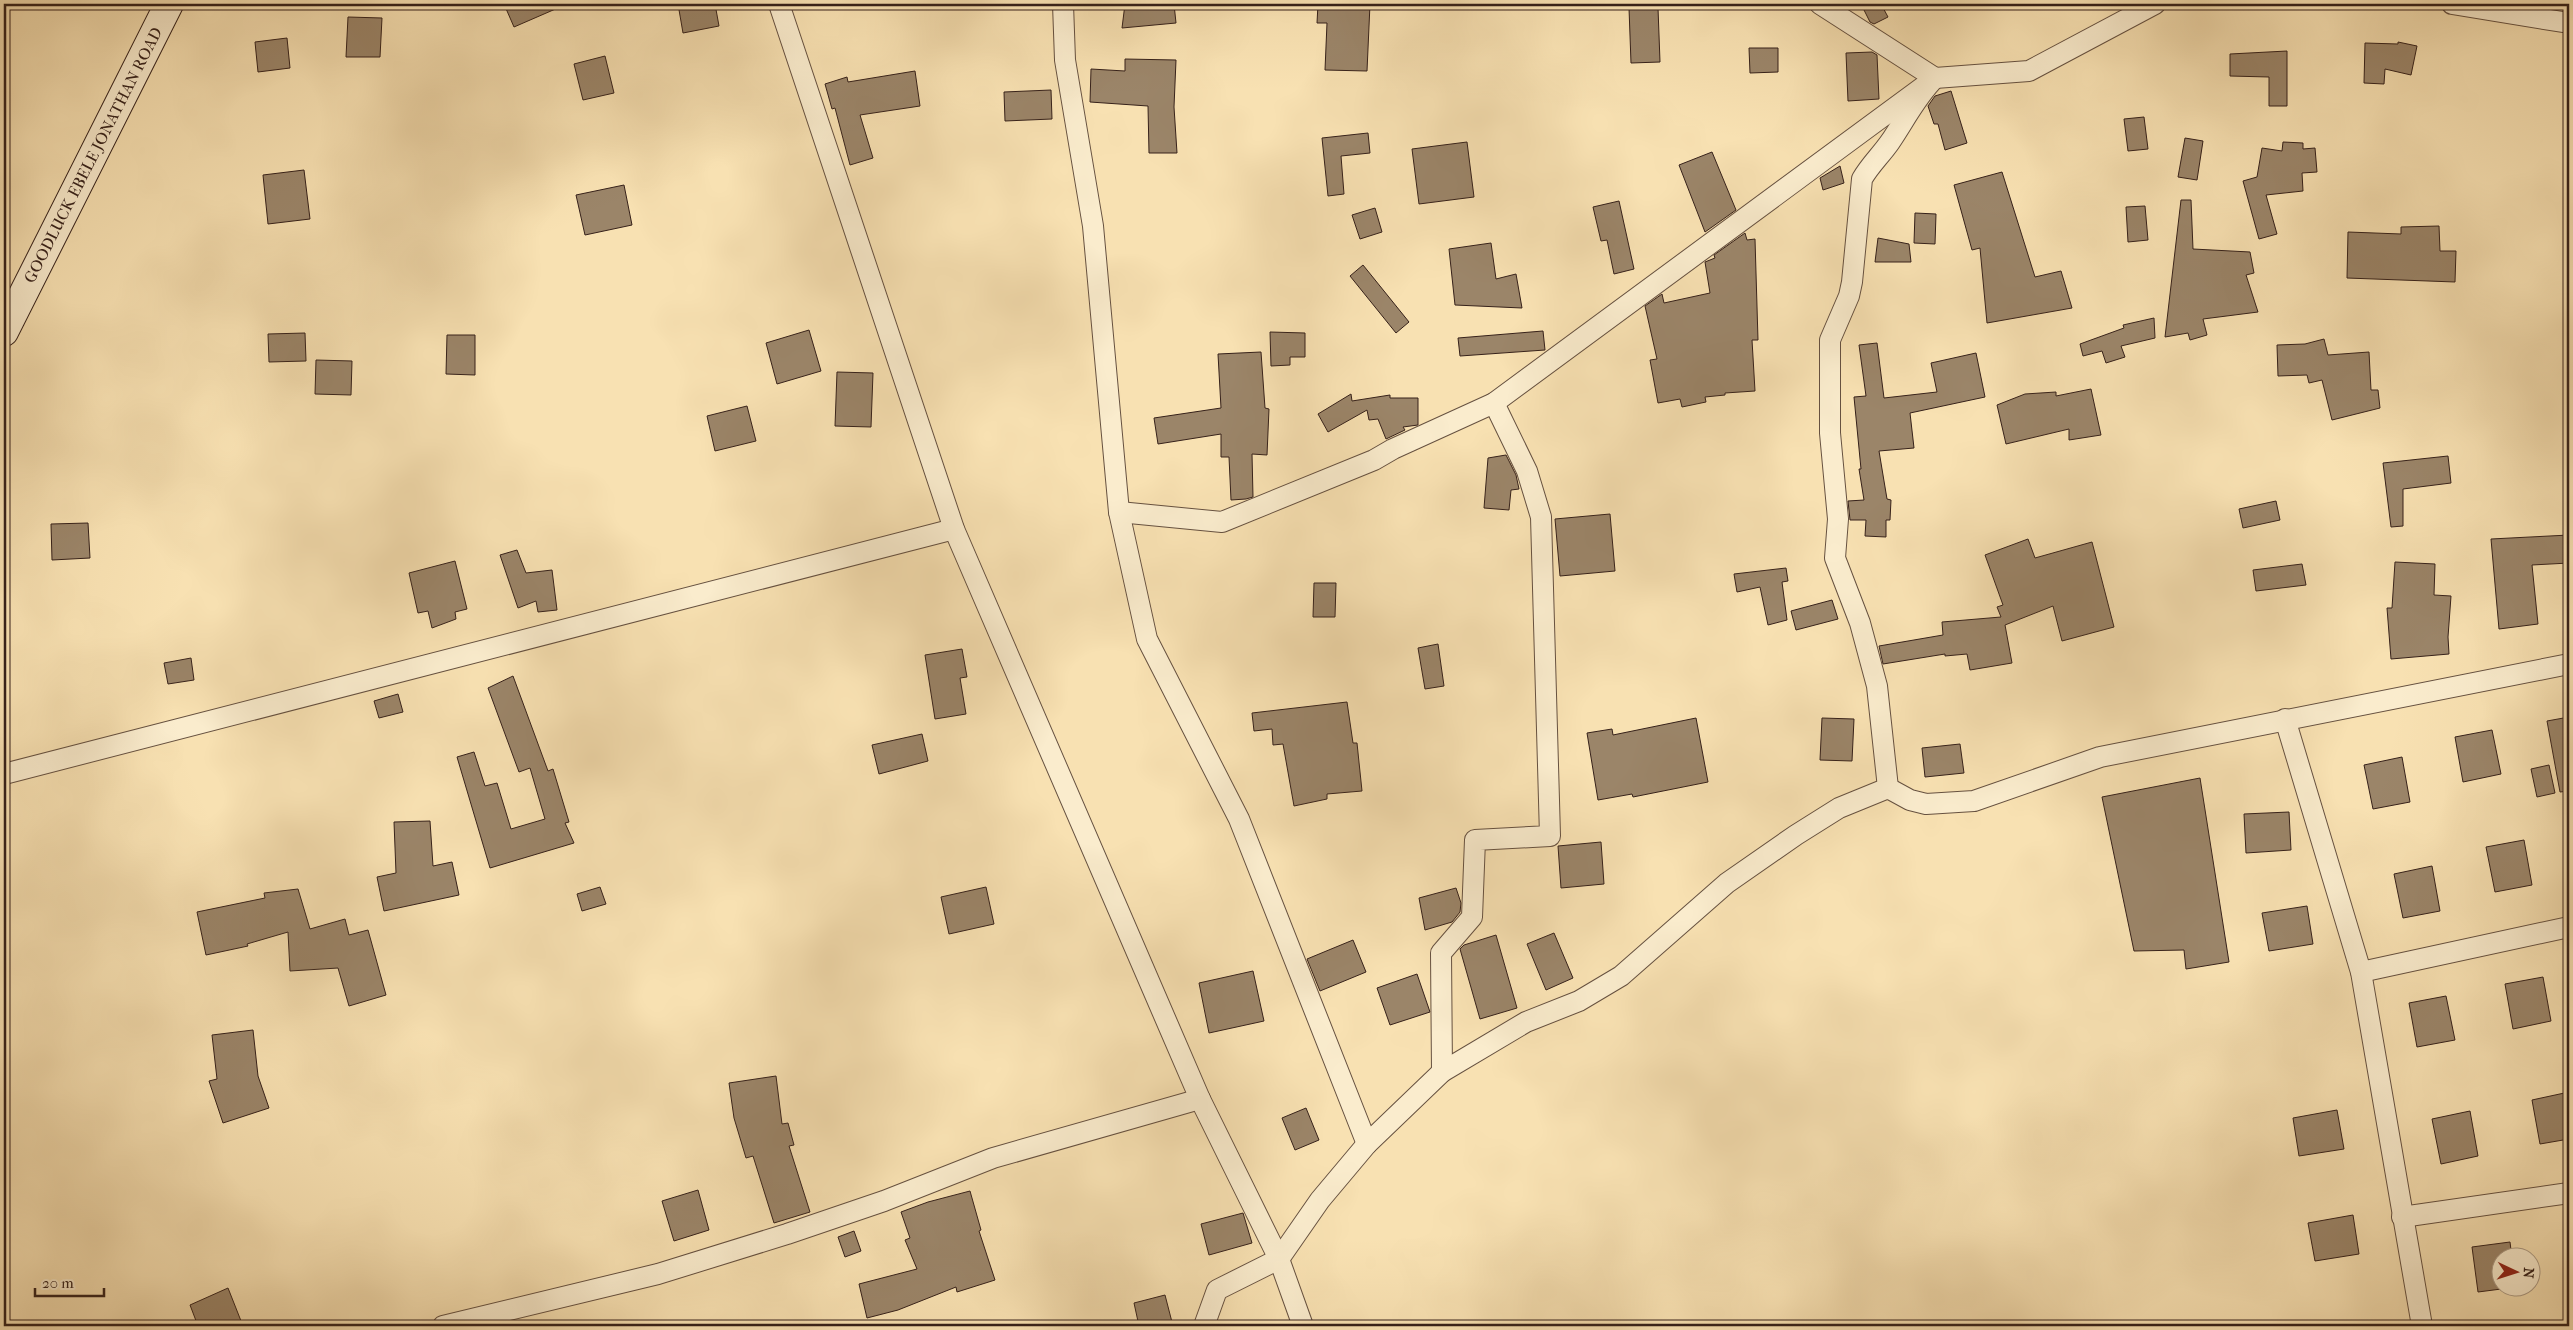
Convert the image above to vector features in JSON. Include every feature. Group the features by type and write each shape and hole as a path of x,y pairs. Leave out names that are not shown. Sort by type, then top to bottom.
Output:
{"main road":[{"name":"GOODLUCK EBELE JONATHAN ROAD","path":"4,332 168,4"}],"street":[{"path":"779,4 954,529 1200,1099 1279,1259 1303,1326"},
{"path":"1063,4 1065,60 1094,226 1119,512 1147,640 1239,819 1367,1144"},
{"path":"1820,4 1935,78"},
{"path":"1119,512 1222,522 1374,460 1393,448 1494,403 1935,78 2029,71 2155,4"},
{"path":"2452,4 2569,23"},
{"path":"1888,788 1877,686 1860,623 1835,558 1838,519 1830,433 1829,347 1852,282 1862,180 1868,168 1889,143 1921,91 1935,78"},
{"path":"1442,1072 1441,953 1472,917 1475,840 1550,836 1541,517 1527,472 1494,403"},
{"path":"4,774 954,529"},
{"path":"1888,788 1910,800 1926,804 1974,801 2100,757 2569,664"},
{"path":"2285,719 2361,972 2422,1326"},
{"path":"1204,1326 1217,1290 1279,1259 1320,1200 1367,1144 1442,1072 1526,1022 1579,1001 1621,976 1727,883 1839,808 1888,788"},
{"path":"2361,972 2569,927"},
{"path":"443,1326 658,1274 840,1216 993,1158 1200,1099"},
{"path":"2402,1217 2569,1193"}],"building":[{"path":"504,4 567,4 514,27"},
{"path":"678,4 715,4 719,26 683,33"},
{"path":"1125,4 1174,4 1176,23 1122,28"},
{"path":"1318,4 1370,4 1367,71 1325,70 1327,23 1317,23"},
{"path":"1861,4 1881,4 1888,17 1874,24 1870,22"},
{"path":"1629,8 1658,8 1660,62 1631,63"},
{"path":"348,17 382,18 380,57 346,57"},
{"path":"287,38 290,68 258,72 255,42"},
{"path":"2398,42 2417,46 2411,75 2385,69 2384,84 2364,83 2365,43 2398,44"},
{"path":"1749,48 1778,48 1778,72 1750,73"},
{"path":"2287,51 2287,106 2269,106 2269,77 2230,76 2230,54"},
{"path":"1872,52 1877,55 1879,99 1848,101 1846,53"},
{"path":"605,56 614,93 583,100 574,64"},
{"path":"1125,59 1176,60 1174,107 1177,153 1149,153 1148,106 1090,102 1091,69 1125,71"},
{"path":"915,71 920,106 860,115 873,158 850,165 835,108 832,109 825,84 847,77 848,82"},
{"path":"1051,90 1052,119 1005,121 1004,92"},
{"path":"1951,91 1967,143 1945,150 1938,124 1934,124 1928,106 1935,96"},
{"path":"2144,117 2148,149 2128,151 2124,119"},
{"path":"1368,133 1370,153 1341,156 1344,194 1328,196 1322,138"},
{"path":"2185,138 2203,141 2197,180 2178,177"},
{"path":"1467,142 1474,197 1419,204 1412,149"},
{"path":"2283,142 2303,143 2303,149 2315,148 2317,172 2302,173 2303,191 2266,195 2277,234 2259,239 2243,181 2257,177 2262,148 2282,151"},
{"path":"1712,152 1736,210 1705,232 1679,165"},
{"path":"1840,166 1844,183 1823,190 1820,178"},
{"path":"304,170 310,219 268,224 263,175"},
{"path":"2002,172 2035,277 2061,271 2072,308 1987,323 1980,248 1972,250 1954,185"},
{"path":"624,185 632,225 585,235 576,195"},
{"path":"2181,200 2191,200 2193,249 2250,252 2254,273 2246,275 2258,312 2203,319 2207,335 2190,340 2188,333 2165,337"},
{"path":"1619,201 1634,269 1614,274 1607,240 1601,241 1593,207"},
{"path":"2145,206 2148,240 2128,242 2126,207"},
{"path":"1375,208 1382,232 1360,239 1352,215"},
{"path":"1915,213 1936,214 1935,244 1914,243"},
{"path":"2439,226 2440,251 2456,251 2455,282 2347,278 2348,232 2401,234 2401,227"},
{"path":"1745,233 1747,240 1755,239 1758,340 1752,340 1755,391 1725,393 1725,395 1705,397 1706,402 1682,407 1680,399 1658,403 1650,360 1657,359 1645,306 1662,294 1664,303 1710,293 1705,262 1715,258 1714,255"},
{"path":"1878,238 1909,244 1911,262 1875,262"},
{"path":"1491,243 1496,279 1516,274 1522,308 1455,305 1449,249"},
{"path":"1363,265 1409,322 1396,333 1350,276"},
{"path":"2154,318 2155,338 2121,346 2125,357 2106,363 2102,351 2083,356 2080,344 2124,328 2123,325"},
{"path":"809,330 821,371 777,384 766,343"},
{"path":"1543,331 1545,350 1460,356 1458,338"},
{"path":"1270,332 1305,333 1305,357 1290,357 1290,365 1271,366"},
{"path":"305,333 306,361 269,362 268,334"},
{"path":"447,335 475,335 475,375 446,374"},
{"path":"2324,339 2328,355 2369,352 2371,390 2378,390 2380,408 2332,420 2322,380 2309,383 2307,375 2278,376 2277,345 2305,344"},
{"path":"1877,343 1884,398 1937,392 1931,363 1976,353 1985,397 1910,413 1914,448 1879,451 1887,499 1891,500 1890,520 1886,520 1886,537 1865,536 1866,520 1850,520 1848,501 1864,500 1859,469 1861,469 1854,397 1866,396 1859,345"},
{"path":"1261,352 1265,408 1269,409 1267,455 1252,454 1253,497 1231,500 1229,457 1221,457 1221,434 1158,444 1154,418 1221,408 1218,354"},
{"path":"316,360 352,361 351,395 315,394"},
{"path":"837,372 873,373 871,427 835,426"},
{"path":"2091,389 2101,435 2069,440 2069,429 2006,444 1997,405 2025,394 2056,392 2056,396"},
{"path":"1351,394 1352,401 1390,395 1390,398 1418,398 1418,425 1403,427 1405,430 1386,439 1378,419 1369,420 1367,410 1328,432 1318,414"},
{"path":"747,406 756,441 715,451 707,416"},
{"path":"1506,455 1516,475 1519,489 1511,490 1509,510 1484,508 1488,458"},
{"path":"2448,456 2451,483 2403,489 2403,526 2391,527 2383,463"},
{"path":"2276,501 2280,520 2243,528 2239,509"},
{"path":"1610,514 1615,571 1560,576 1555,519"},
{"path":"88,523 90,558 52,560 51,524"},
{"path":"2569,535 2569,563 2532,565 2538,624 2499,629 2491,539"},
{"path":"2028,539 2035,558 2092,542 2114,627 2062,641 2053,606 2005,625 2012,663 1970,670 1967,654 1945,656 1945,654 1883,664 1879,646 1943,635 1942,622 2001,617 1997,607 2003,605 1985,555"},
{"path":"517,550 526,573 552,570 557,610 538,612 536,601 518,608 500,555"},
{"path":"455,561 467,609 455,612 456,619 432,628 428,611 418,613 409,573"},
{"path":"2395,562 2435,564 2434,595 2451,596 2448,637 2449,654 2391,659 2387,608 2392,608"},
{"path":"2302,564 2306,585 2256,591 2253,570"},
{"path":"1786,568 1788,581 1782,582 1787,620 1768,625 1760,587 1737,592 1734,574"},
{"path":"1314,583 1336,583 1335,617 1313,617"},
{"path":"1832,600 1838,619 1796,630 1791,611"},
{"path":"1438,644 1444,686 1425,689 1418,648"},
{"path":"962,649 967,677 960,678 966,714 935,719 925,655"},
{"path":"191,658 194,680 168,684 164,663"},
{"path":"513,676 548,771 553,769 569,822 565,823 574,843 490,868 457,757 474,752 485,786 497,783 511,829 545,819 530,768 519,772 488,688"},
{"path":"398,694 403,712 379,718 374,701"},
{"path":"1347,702 1353,743 1357,743 1362,791 1327,794 1327,799 1294,806 1283,744 1273,745 1272,729 1254,731 1252,713"},
{"path":"2569,717 2569,791 2560,792 2547,721"},
{"path":"1696,718 1708,782 1633,797 1632,794 1598,800 1587,733 1612,729 1613,735"},
{"path":"1822,718 1854,719 1852,761 1820,760"},
{"path":"2492,730 2501,774 2463,782 2455,737"},
{"path":"922,734 928,761 879,774 872,745"},
{"path":"1960,744 1964,773 1925,777 1922,748"},
{"path":"2402,757 2410,802 2373,809 2364,765"},
{"path":"2549,765 2555,793 2537,797 2531,769"},
{"path":"2200,778 2229,962 2186,969 2184,950 2134,951 2102,797"},
{"path":"2289,812 2291,850 2246,853 2244,814"},
{"path":"430,821 433,866 452,862 459,895 384,911 377,877 396,873 394,822"},
{"path":"2524,840 2532,885 2495,892 2486,847"},
{"path":"1601,842 1604,884 1561,888 1558,846"},
{"path":"2432,866 2440,911 2403,918 2394,874"},
{"path":"600,887 606,904 582,911 577,894"},
{"path":"986,887 994,924 949,934 941,897"},
{"path":"1456,888 1461,903 1460,912 1452,922 1425,930 1419,898"},
{"path":"298,889 310,929 345,919 349,935 368,930 386,995 349,1006 338,968 290,971 288,932 247,944 248,946 206,955 197,912 265,898 264,893"},
{"path":"2307,906 2313,944 2269,951 2262,913"},
{"path":"1554,933 1573,978 1546,990 1527,944"},
{"path":"1496,935 1517,1008 1480,1019 1460,949 1464,945"},
{"path":"1353,940 1366,972 1320,991 1307,959"},
{"path":"1253,971 1264,1021 1209,1033 1199,983"},
{"path":"1417,974 1430,1012 1390,1025 1377,988"},
{"path":"2543,977 2551,1021 2513,1029 2505,984"},
{"path":"2446,996 2455,1040 2417,1047 2409,1003"},
{"path":"253,1030 258,1076 269,1108 223,1123 209,1081 217,1079 212,1035"},
{"path":"776,1076 782,1124 788,1123 794,1145 789,1146 810,1212 774,1223 753,1156 746,1158 734,1118 729,1083"},
{"path":"2569,1092 2569,1139 2540,1144 2532,1100"},
{"path":"1306,1108 1319,1140 1295,1150 1282,1118"},
{"path":"2337,1110 2344,1149 2299,1156 2293,1118"},
{"path":"2470,1111 2478,1156 2441,1164 2432,1119"},
{"path":"698,1190 709,1230 674,1241 662,1201"},
{"path":"970,1191 981,1230 979,1231 995,1280 957,1292 956,1287 898,1310 867,1318 859,1284 917,1269 905,1240 910,1238 901,1212 928,1202"},
{"path":"1243,1213 1252,1243 1209,1255 1201,1224"},
{"path":"2353,1215 2359,1254 2315,1261 2308,1223"},
{"path":"854,1231 861,1251 845,1257 838,1237"},
{"path":"2510,1242 2511,1248 2490,1248 2490,1290 2478,1292 2472,1247"},
{"path":"228,1288 243,1326 198,1326 190,1305"},
{"path":"1165,1295 1173,1326 1139,1326 1134,1303"}]}
